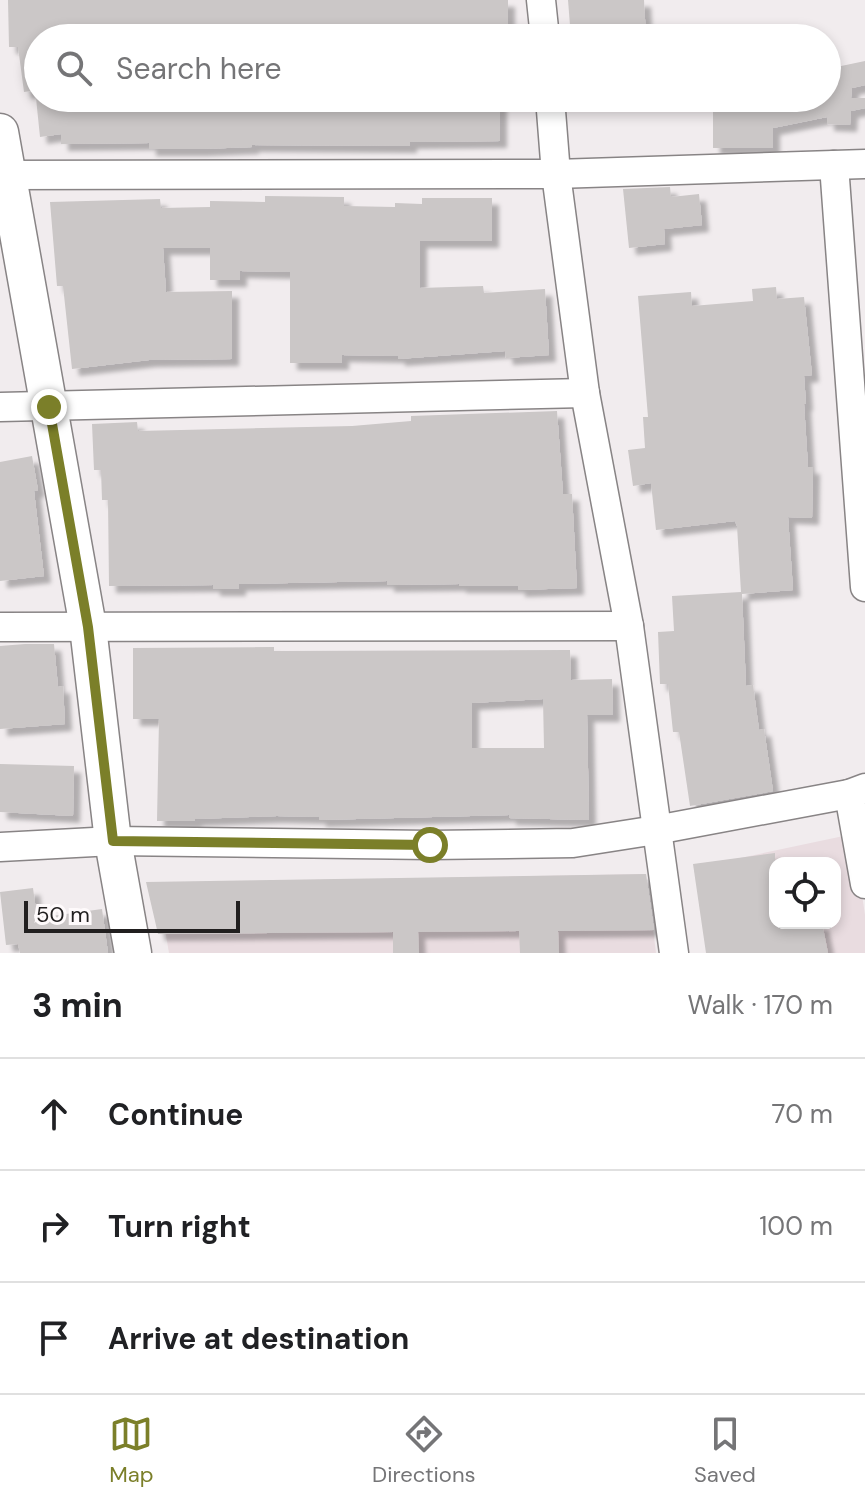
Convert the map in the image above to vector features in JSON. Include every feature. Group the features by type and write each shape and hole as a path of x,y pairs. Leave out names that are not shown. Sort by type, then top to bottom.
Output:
{"street":[{"path":"541,0 544,24"},
{"path":"551,112 556,174 585,393 629,626 674,953"},
{"path":"0,132 4,175 88,627 113,841 133,953"},
{"path":"4,175 556,174 865,164"},
{"path":"834,165 865,587"},
{"path":"0,407 585,393"},
{"path":"0,627 629,626"},
{"path":"0,847 113,841 414,845 573,843 857,791 865,884"}],"shaded area":[{"path":"853,834 865,915 865,953 711,953 698,867"},
{"path":"646,874 656,953 169,953 157,883"}],"building":[{"path":"8,0 508,0 508,24 24,24 24,92 18,47 9,47"},
{"path":"568,0 644,0 645,24 570,24"},
{"path":"865,61 865,85 852,88 851,98 865,98 865,108 851,111 850,125 827,124 827,117 773,128 773,148 713,148 713,112 841,112 841,66"},
{"path":"37,112 500,112 500,141 410,142 410,146 252,145 149,149 149,143 61,144 61,134 40,137"},
{"path":"670,187 671,197 699,194 702,225 664,229 665,244 629,248 623,189"},
{"path":"265,196 344,197 344,206 395,207 395,203 422,204 422,198 492,198 492,241 420,241 420,288 483,286 484,293 545,289 549,355 506,358 505,351 398,359 398,356 342,355 342,363 290,363 290,272 240,271 240,280 210,280 210,248 163,248 166,292 232,291 232,359 149,360 72,369 63,286 57,286 50,202 160,199 161,208 210,207 210,201 265,202"},
{"path":"776,287 777,299 804,297 812,375 804,376 804,404 808,467 813,467 812,518 788,517 793,590 742,594 746,686 753,685 759,730 764,729 773,791 690,806 679,732 673,732 668,684 660,684 658,632 674,631 672,596 741,592 737,526 735,521 656,530 651,483 633,486 628,450 645,448 643,417 648,417 638,296 691,292 692,306 753,301 752,289"},
{"path":"557,411 563,494 572,494 577,588 518,590 518,586 387,585 387,581 239,584 239,589 213,589 213,585 109,586 108,500 102,500 101,470 94,470 92,424 137,422 138,431 352,426 411,421 411,416"},
{"path":"32,456 38,490 34,491 44,576 0,581 0,462"},
{"path":"54,644 58,687 63,686 65,724 0,729 0,646"},
{"path":"133,648 570,650 571,680 612,679 613,715 587,715 589,820 509,818 509,815 319,820 319,817 277,816 157,821 159,719 133,719","holes":["543,699 544,748 472,748 472,703"]},
{"path":"0,764 74,766 73,816 0,812"},
{"path":"775,853 775,857 769,857 769,929 823,929 828,953 706,953 693,864"},
{"path":"646,874 654,930 558,931 559,953 520,953 519,931 418,932 419,953 393,953 393,932 158,934 146,882"},
{"path":"33,888 37,918 102,909 108,953 20,953 18,944 6,945 0,892"}],"route":[{"path":"49,407 88,627 113,841 430,845"}]}
